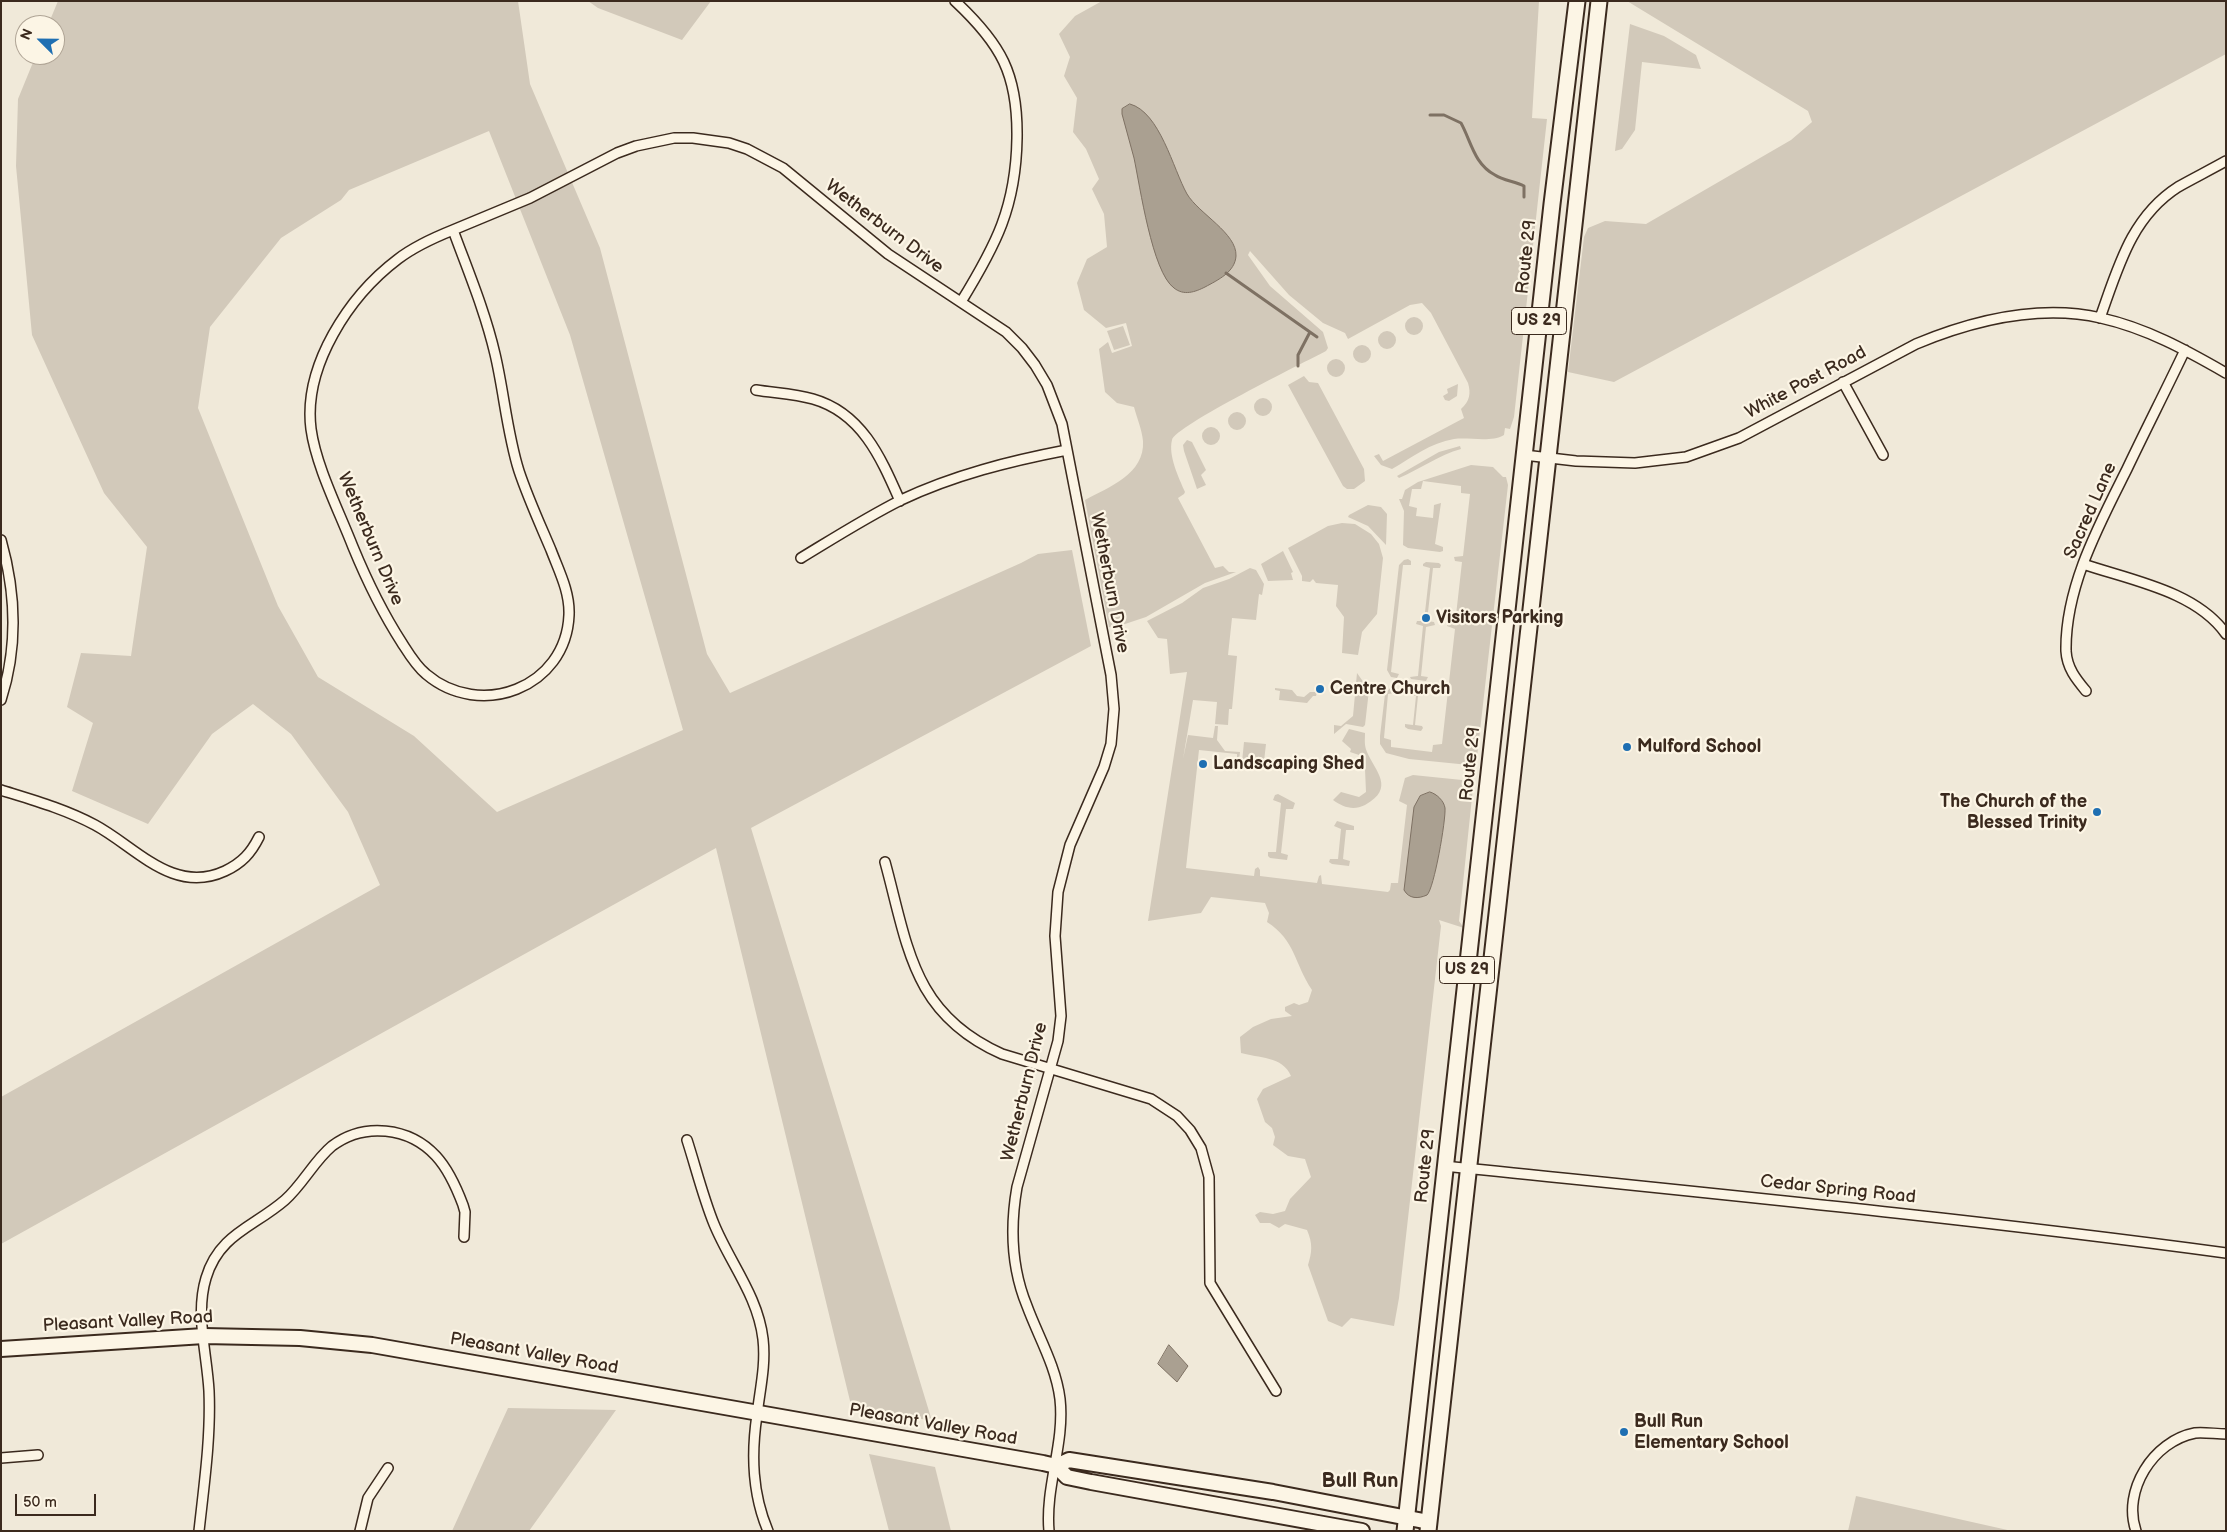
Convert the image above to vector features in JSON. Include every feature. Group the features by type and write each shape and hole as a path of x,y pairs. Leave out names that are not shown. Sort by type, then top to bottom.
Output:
{"main road":[{"name":"Route 29","path":"1406,1524 1552,204 1577,1"},
{"name":"US 29","path":"1429,1527 1599,1"},
{"name":"Pleasant Valley Road","path":"1,1349 204,1336 300,1338 372,1346 1056,1466 1069,1460 1273,1492 1406,1524 1429,1527"},
{"name":"Pleasant Valley Road","path":"1056,1466 1067,1477 1362,1531"}],"street":[{"path":"955,1 984,31 999,52 1012,80 1018,110 1016,163 1008,206 995,244 961,302"},
{"name":"Wetherburn Drive","path":"453,230 484,314 494,351 518,469 562,579 568,602 566,635 554,661 528,684 513,692 494,696 476,696 452,691 438,684 424,673 384,616 365,578 319,460 310,422 311,396 322,357 349,311 362,292 399,258 429,240 453,230 530,198 617,153 636,146 674,138 710,140 747,149 782,168 888,254 1006,332 1035,365 1056,405 1067,450 1111,676 1114,715 1111,744 1104,767 1070,845 1058,892 1055,936 1061,1016 1058,1041 1017,1187 1012,1228 1013,1249 1021,1288 1052,1368 1060,1397 1061,1434 1049,1511 1049,1531"},
{"path":"2100,318 2123,254 2145,217 2178,188 2226,161"},
{"name":"White Post Road","path":"1524,455 1635,463 1686,457 1739,438 1916,344 1980,321 2034,314 2075,314 2100,318 2140,330 2185,350 2226,373"},
{"name":"Sacred Lane","path":"2086,691 2072,674 2066,652 2074,598 2083,564 2105,514 2185,350"},
{"path":"1843,382 1883,455"},
{"path":"756,390 814,399 831,406 847,416 871,442 900,501"},
{"path":"801,558 900,501 946,482 992,466 1067,450"},
{"path":"1,540 10,576 14,619 11,658 1,700"},
{"path":"2083,564 2187,600 2205,611 2226,634"},
{"path":"1,790 82,818 110,833 154,865 178,876 210,876 235,866 252,852 259,837"},
{"path":"886,862 913,965 924,988 936,1006 957,1028 982,1045 1002,1054 1150,1099 1178,1116 1190,1130 1200,1148 1209,1177 1210,1283 1276,1391"},
{"path":"199,1531 209,1412 201,1314 205,1279 212,1261 219,1250 238,1232 285,1200 323,1155 339,1142 349,1136 367,1131 388,1131 403,1134 427,1148 445,1169 463,1205 465,1212 464,1237"},
{"path":"687,1140 714,1224 751,1297 759,1320 764,1360 753,1442 753,1473 760,1512 768,1531"},
{"name":"Cedar Spring Road","path":"1445,1166 1781,1200 2130,1239 2226,1252"},
{"path":"2136,1531 2133,1523 2134,1492 2144,1468 2170,1443 2195,1434 2226,1434"},
{"path":"1,1458 38,1455"},
{"path":"360,1531 368,1498 388,1468"}],"shaded area":[{"path":"58,1 518,1 530,84 600,248 707,654 730,693 1038,554 1072,550 1091,646 751,828 932,1421 851,1405 716,848 1,1244 1,1097 380,885 348,812 291,734 253,704 212,734 148,824 72,791 93,723 67,707 81,653 131,656 147,547 104,493 32,335 16,166 18,99 32,65 65,65 65,15 52,15","holes":["489,131 570,335 683,730 497,812 414,736 318,677 278,606 198,408 210,327 281,238 341,200 349,190"]},
{"path":"588,1 711,1 682,40 598,8"},
{"path":"1102,1 1539,1 1532,118 1547,119 1514,417 1510,429 1505,428 1504,435 1493,439 1454,439 1445,441 1422,451 1392,469 1381,465 1374,456 1379,454 1383,461 1464,418 1461,409 1469,397 1468,383 1431,313 1422,303 1410,305 1348,339 1345,333 1323,323 1289,295 1250,251 1248,255 1270,286 1323,332 1328,348 1326,351 1194,422 1172,440 1173,460 1185,492 1178,498 1215,568 1223,566 1229,572 1236,572 1205,583 1146,617 1113,628 1109,627 1085,500 1124,478 1132,471 1142,452 1143,441 1134,407 1117,403 1105,392 1099,349 1108,342 1112,353 1132,346 1126,323 1106,328 1084,310 1077,283 1087,259 1107,247 1104,214 1092,189 1099,179 1086,149 1073,132 1077,98 1064,76 1070,57 1059,34 1075,16"},
{"path":"1627,1 2226,1 2226,54 1614,382 1568,372 1584,237 1588,228 1605,221 1646,224 1791,140 1812,122 1808,111"},
{"path":"1630,24 1664,36 1696,55 1701,69 1642,62 1635,130 1622,149 1615,151"},
{"path":"1130,104 1140,109 1150,118 1158,129 1187,194 1224,232 1235,248 1236,256 1233,267 1225,275 1205,287 1186,293 1182,292 1174,288 1166,279 1159,265 1148,228 1134,158 1122,114 1122,109"},
{"path":"1414,317 1420,320 1423,326 1420,332 1414,335 1408,332 1405,326 1408,320"},
{"path":"1123,326 1130,345 1114,350 1107,331"},
{"path":"1387,331 1393,334 1396,340 1393,346 1387,349 1381,346 1378,340 1381,334"},
{"path":"1362,345 1368,348 1371,354 1368,360 1362,363 1356,360 1353,354 1356,348"},
{"path":"1336,359 1342,362 1345,368 1342,374 1336,377 1330,374 1327,368 1330,362"},
{"path":"1304,376 1309,382 1318,383 1364,469 1365,481 1354,489 1347,489 1343,486 1288,385"},
{"path":"1458,384 1457,396 1449,401 1445,400 1443,396 1448,393 1447,389"},
{"path":"1263,398 1269,401 1272,407 1269,413 1263,416 1257,413 1254,407 1257,401"},
{"path":"1237,412 1243,415 1246,421 1243,427 1237,430 1231,427 1228,421 1231,415"},
{"path":"1211,427 1217,430 1220,436 1217,442 1211,445 1205,442 1202,436 1205,430"},
{"path":"1187,440 1192,442 1206,470 1201,475 1206,485 1197,489 1184,451 1183,445"},
{"path":"1460,446 1461,449 1399,478 1397,476 1439,452"},
{"path":"1471,465 1493,467 1503,477 1506,477 1508,485 1477,757 1469,765 1409,759 1386,753 1380,744 1385,694 1390,688 1397,691 1388,694 1384,738 1391,740 1391,747 1432,752 1433,745 1442,744 1455,629 1447,626 1448,623 1455,624 1462,562 1455,561 1454,557 1463,556 1470,494 1461,493 1461,486 1423,481 1421,489 1412,489 1409,506 1417,508 1416,516 1433,518 1434,505 1441,503 1435,544 1443,547 1443,551 1440,552 1408,548 1403,545 1404,511 1399,499 1402,499 1405,490 1418,482"},
{"path":"1368,505 1381,507 1387,514 1386,545 1368,526 1348,517"},
{"path":"1342,523 1355,524 1371,534 1379,544 1383,558 1377,614 1362,632 1358,655 1342,653 1344,617 1336,606 1338,585 1316,583 1313,579 1310,582 1302,581 1302,576 1288,548 1328,526"},
{"path":"1283,551 1293,572 1291,573 1293,580 1268,581 1261,564"},
{"path":"1408,559 1411,561 1411,565 1403,565 1391,672 1399,674 1397,678 1391,677 1387,670 1399,565"},
{"path":"1426,562 1439,563 1441,565 1440,568 1433,568 1427,621 1434,622 1435,625 1426,627 1421,676 1428,677 1426,681 1411,679 1410,677 1418,676 1423,626 1416,624 1417,621 1424,621 1430,568 1423,566"},
{"path":"1250,568 1256,570 1264,584 1262,595 1259,594 1256,620 1232,618 1228,655 1237,656 1232,709 1229,709 1228,725 1215,724 1217,702 1193,700 1183,759 1188,735 1213,738 1215,726 1218,726 1217,740 1225,751 1240,752 1239,760 1237,760 1237,754 1199,750 1186,868 1254,876 1255,869 1258,867 1260,876 1317,883 1321,875 1322,884 1388,892 1391,883 1398,883 1407,805 1399,801 1405,778 1413,775 1462,780 1469,783 1473,788 1459,921 1464,928 1439,920 1441,926 1399,1298 1394,1326 1351,1318 1342,1327 1328,1321 1308,1265 1311,1248 1307,1230 1285,1224 1279,1228 1270,1223 1260,1223 1255,1215 1260,1212 1273,1214 1285,1211 1290,1199 1311,1177 1305,1159 1288,1156 1273,1145 1275,1137 1272,1128 1265,1122 1257,1099 1263,1089 1291,1076 1287,1069 1276,1061 1241,1053 1240,1037 1253,1027 1271,1019 1292,1016 1285,1011 1285,1007 1294,1003 1299,1005 1308,1002 1312,990 1284,937 1267,922 1269,913 1265,903 1211,897 1201,913 1148,921 1187,672 1170,674 1167,639 1158,638 1147,621 1182,603 1203,588 1229,579"},
{"path":"1357,673 1369,690 1365,725 1363,727 1346,724 1334,734 1334,725 1341,726 1353,716"},
{"path":"1275,688 1292,690 1297,696 1304,697 1310,692 1317,692 1316,696 1313,696 1307,703 1279,700 1280,691 1275,690"},
{"path":"1410,691 1427,694 1427,696 1418,696 1415,725 1422,726 1421,731 1405,727 1405,724 1413,725 1416,696 1408,694"},
{"path":"1349,729 1365,733 1366,749 1381,779 1380,792 1374,799 1356,808 1341,805 1333,800 1341,792 1359,797 1366,792 1365,769 1363,771 1362,756 1350,752 1351,749 1342,741"},
{"path":"1244,742 1266,744 1263,770 1242,762"},
{"path":"1430,792 1440,798 1445,808 1442,839 1430,890 1427,895 1414,897 1408,895 1404,890 1414,807 1420,796"},
{"path":"1278,794 1295,803 1293,809 1286,809 1281,853 1288,855 1287,860 1270,858 1268,856 1268,852 1276,852 1281,803 1273,800 1275,795"},
{"path":"1337,821 1354,826 1354,830 1346,830 1343,859 1350,861 1349,866 1329,862 1330,859 1338,859 1341,829 1334,826"},
{"path":"1169,1345 1188,1366 1177,1382 1158,1364"},
{"path":"508,1408 616,1410 529,1531 452,1531"},
{"path":"869,1454 935,1467 951,1531 889,1531"},
{"path":"1856,1496 2012,1531 1848,1531"}],"waterway":[{"path":"1430,115 1444,115 1461,123 1482,165 1498,177 1524,186 1524,197"},
{"path":"1226,273 1317,337"},
{"path":"1298,366 1298,355 1310,332"}],"place":[{"name":"Visitors Parking","path":"1426,618"},
{"name":"Centre Church","path":"1320,689"},
{"name":"Mulford School","path":"1627,747"},
{"name":"Landscaping Shed","path":"1203,764"},
{"name":"The Church of the Blessed Trinity","path":"2097,812"},
{"name":"Bull Run Elementary School","path":"1624,1432"}],"district":[{"name":"Bull Run","path":"1360,1482"}]}
